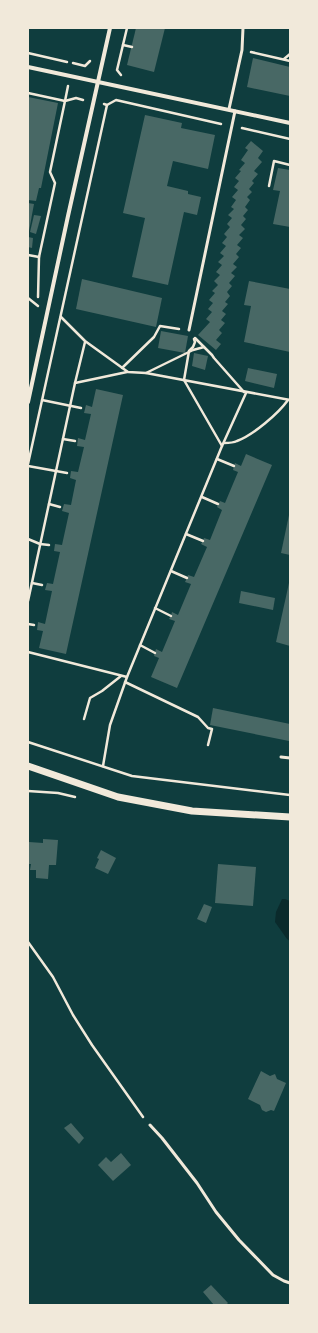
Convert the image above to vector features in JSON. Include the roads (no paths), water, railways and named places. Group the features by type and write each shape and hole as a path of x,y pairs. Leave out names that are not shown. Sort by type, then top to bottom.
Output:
{"street":[{"path":"28,402 110,28"},
{"path":"28,67 235,110 290,123"},
{"path":"28,766 118,796 192,811 290,817"}],"lane":[{"path":"229,109 242,50 243,28"},
{"path":"190,332 235,110"},
{"path":"281,756 290,758"},
{"path":"150,1126 162,1138 197,1182 216,1212 239,1240 273,1275 290,1283"}],"water":[{"path":"282,899 290,901 290,941 275,922 276,912"}]}
